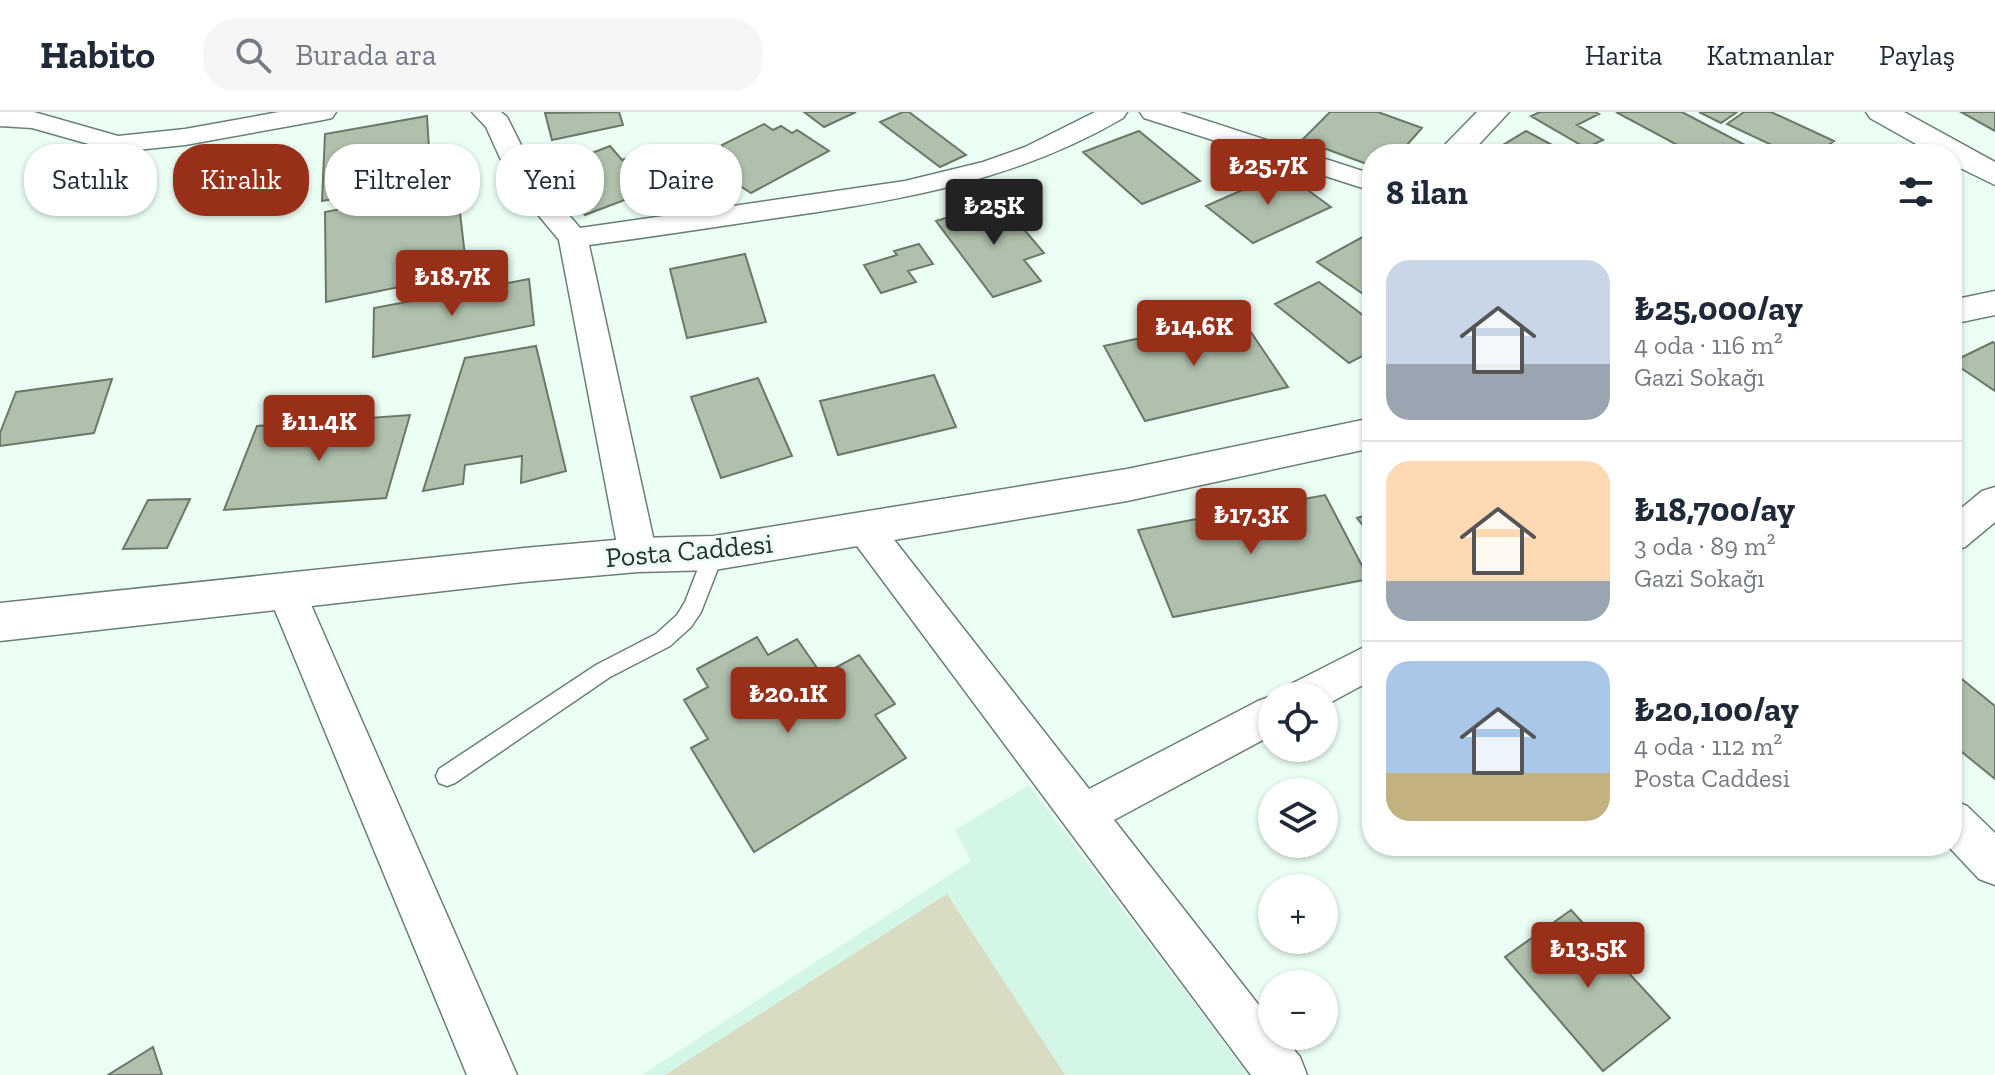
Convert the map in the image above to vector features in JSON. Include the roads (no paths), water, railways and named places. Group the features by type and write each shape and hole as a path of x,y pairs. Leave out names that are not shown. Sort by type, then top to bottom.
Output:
{"street":[{"path":"0,118 34,120 117,144 185,137 323,112"},
{"path":"485,112 498,123 525,182 573,238 638,555"},
{"path":"573,238 814,204 951,178 1013,161 1051,146 1114,112"},
{"path":"1153,112 1362,180"},
{"path":"1462,144 1494,112"},
{"path":"1881,112 1939,144"},
{"path":"1962,157 1995,175"},
{"path":"1962,310 1995,303"},
{"name":"Posta Caddesi","path":"0,622 638,555 714,553 1127,485 1362,435"},
{"path":"1962,529 1995,501"},
{"path":"864,528 1282,1075"},
{"path":"286,591 492,1075"},
{"path":"1331,682 1362,665"},
{"path":"1083,814 1258,721"},
{"path":"1962,830 1995,864"}],"lane":[{"path":"447,776 603,671 663,640 684,621 694,606 714,553"}]}
